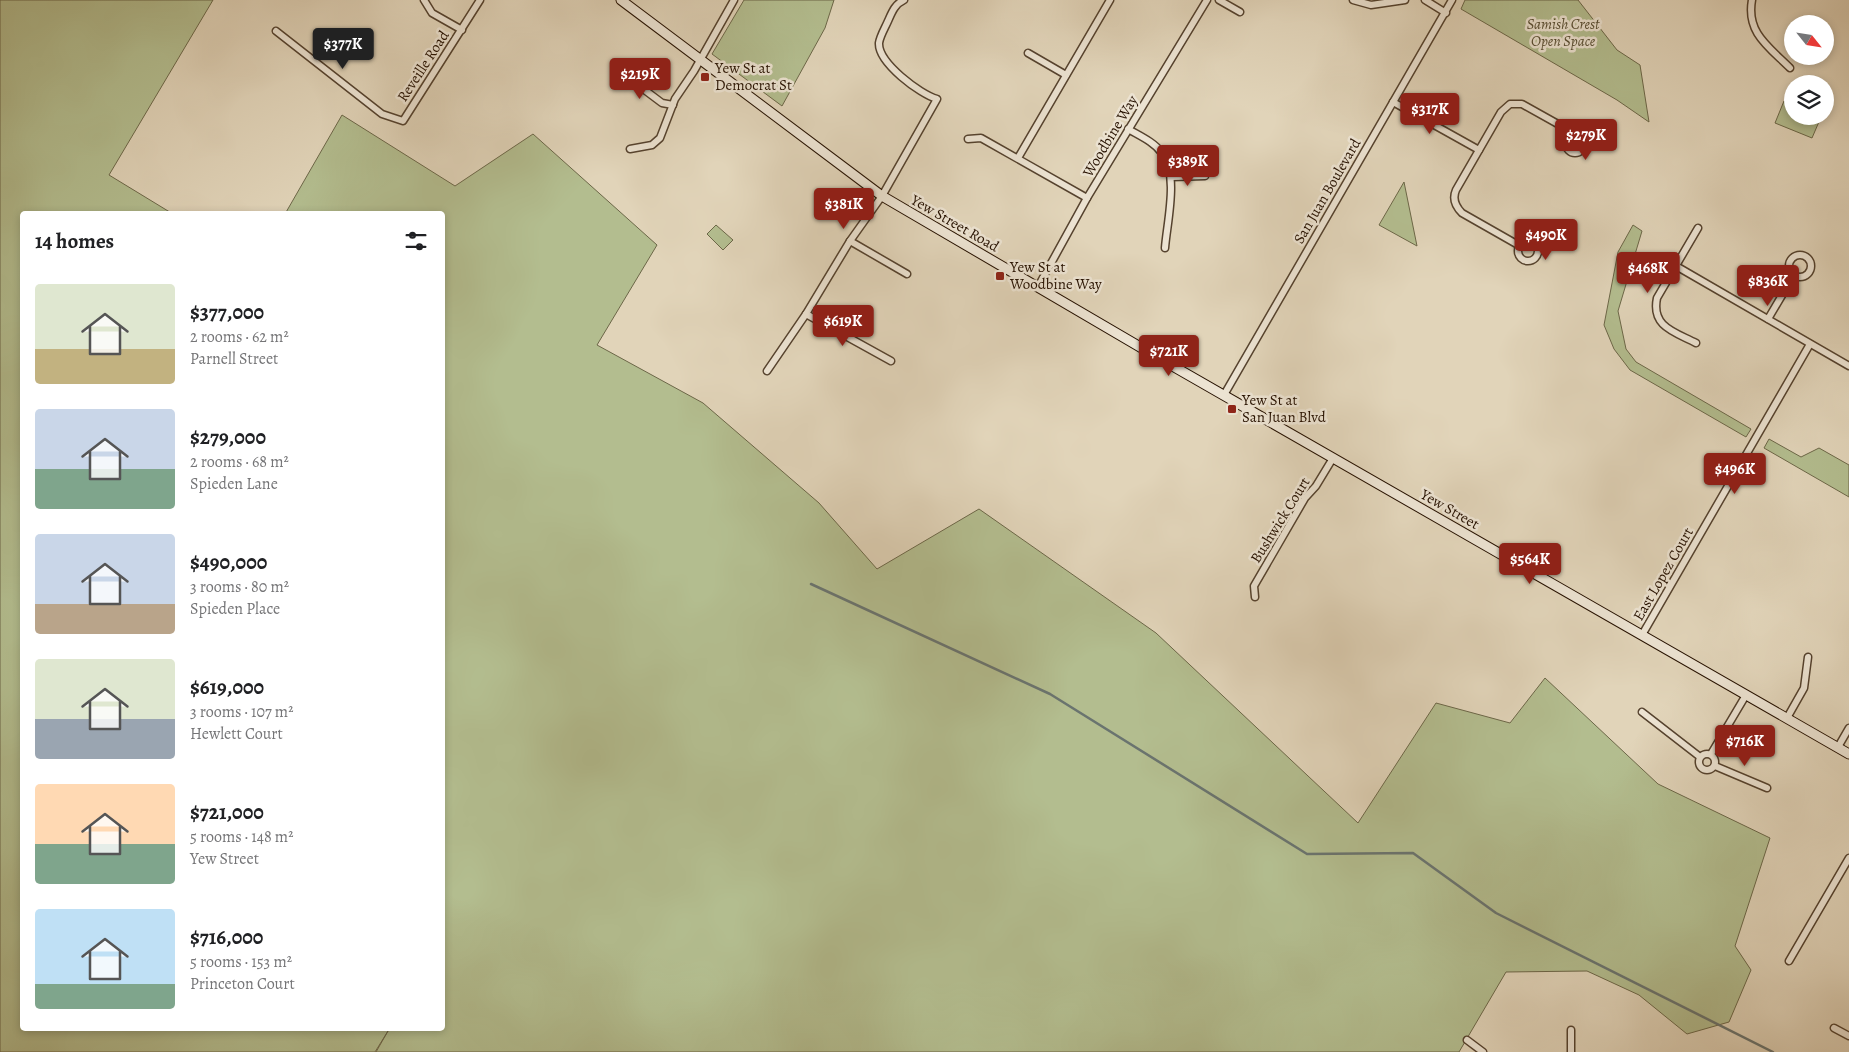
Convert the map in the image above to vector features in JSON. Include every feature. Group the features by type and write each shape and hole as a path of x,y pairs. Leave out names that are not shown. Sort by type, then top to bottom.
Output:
{"street":[{"path":"424,0 432,13 462,30"},
{"name":"Reveille Road","path":"276,31 382,114 403,121 480,0"},
{"name":"Yew Street Road","path":"621,0 882,196 1038,287"},
{"path":"630,149 652,145 660,138 673,105 734,0"},
{"path":"767,371 806,314 850,240 882,196 937,99 928,96 907,81 886,60 880,51 879,42 894,8 904,0"},
{"path":"1018,158 1110,0"},
{"name":"Woodbine Way","path":"1038,287 1087,198 1207,0"},
{"path":"1219,0 1240,12"},
{"path":"1353,0 1372,5 1406,0"},
{"path":"1425,0 1446,13"},
{"name":"San Juan Boulevard","path":"1224,395 1452,0"},
{"path":"1752,0 1750,16 1755,32 1790,68"},
{"path":"1028,53 1066,75"},
{"path":"618,70 662,103 673,105"},
{"path":"1392,102 1479,150"},
{"path":"1520,246 1462,213 1455,205 1454,195 1456,190 1501,112 1510,104 1522,104 1565,128 1570,135"},
{"path":"1128,129 1158,148 1167,160 1171,177 1171,190 1164,248"},
{"path":"968,139 981,138 1087,198"},
{"path":"1171,177 1205,176"},
{"path":"1696,343 1664,326 1657,318 1655,309 1657,298 1698,228"},
{"path":"850,240 908,274"},
{"path":"1676,266 1849,366"},
{"path":"1768,319 1794,275"},
{"name":"Yew Street","path":"1038,287 1849,754"},
{"path":"806,314 891,361"},
{"name":"East Lopez Court","path":"1642,635 1810,344"},
{"name":"Bushwick Court","path":"1255,597 1254,586 1305,498 1316,486 1333,458"},
{"path":"1787,718 1804,688 1808,656"},
{"path":"1711,754 1746,695"},
{"path":"1642,712 1700,757"},
{"path":"1838,747 1849,728"},
{"path":"1703,754 1711,754 1716,759 1715,766 1709,770 1702,768 1699,761 1700,757 1703,754"},
{"path":"1715,766 1767,788"},
{"path":"1788,961 1849,858"},
{"path":"1834,1028 1849,1036"},
{"path":"1571,1030 1572,1052"},
{"path":"1467,1040 1483,1052"}],"green space":[{"path":"0,0 213,0 109,175 168,211 20,211 20,1031 388,1031 375,1052 0,1052"},
{"path":"744,0 834,0 825,28 782,106 712,54"},
{"name":"Samish Crest Open Space","path":"1465,0 1578,0 1617,50 1640,65 1649,122 1617,100 1461,9"},
{"path":"1784,101 1784,125 1818,125 1812,138 1775,123"},
{"path":"342,115 455,186 533,134 657,245 597,345 703,403 819,503 877,569 979,509 1156,633 1358,823 1436,703 1510,723 1545,678 1658,784 1770,838 1735,946 1751,970 1729,1022 1687,1034 1639,995 1587,971 1506,972 1459,1052 376,1052 388,1031 445,1031 445,211 287,211"},
{"path":"1404,182 1417,246 1379,225"},
{"path":"716,225 733,240 723,250 707,234"},
{"path":"1633,225 1642,231 1618,311 1626,349 1636,362 1751,429 1746,437 1630,370 1614,349 1604,325 1618,252"},
{"path":"1769,439 1801,457 1819,448 1849,465 1849,497 1764,448"}],"waterway":[{"path":"811,584 1050,694 1307,854 1413,853 1496,913 1773,1052"}],"place":[{"name":"Yew St at Democrat St","path":"705,77"},
{"name":"Yew St at Woodbine Way","path":"1000,276"},
{"name":"Yew St at San Juan Blvd","path":"1232,409"}]}
